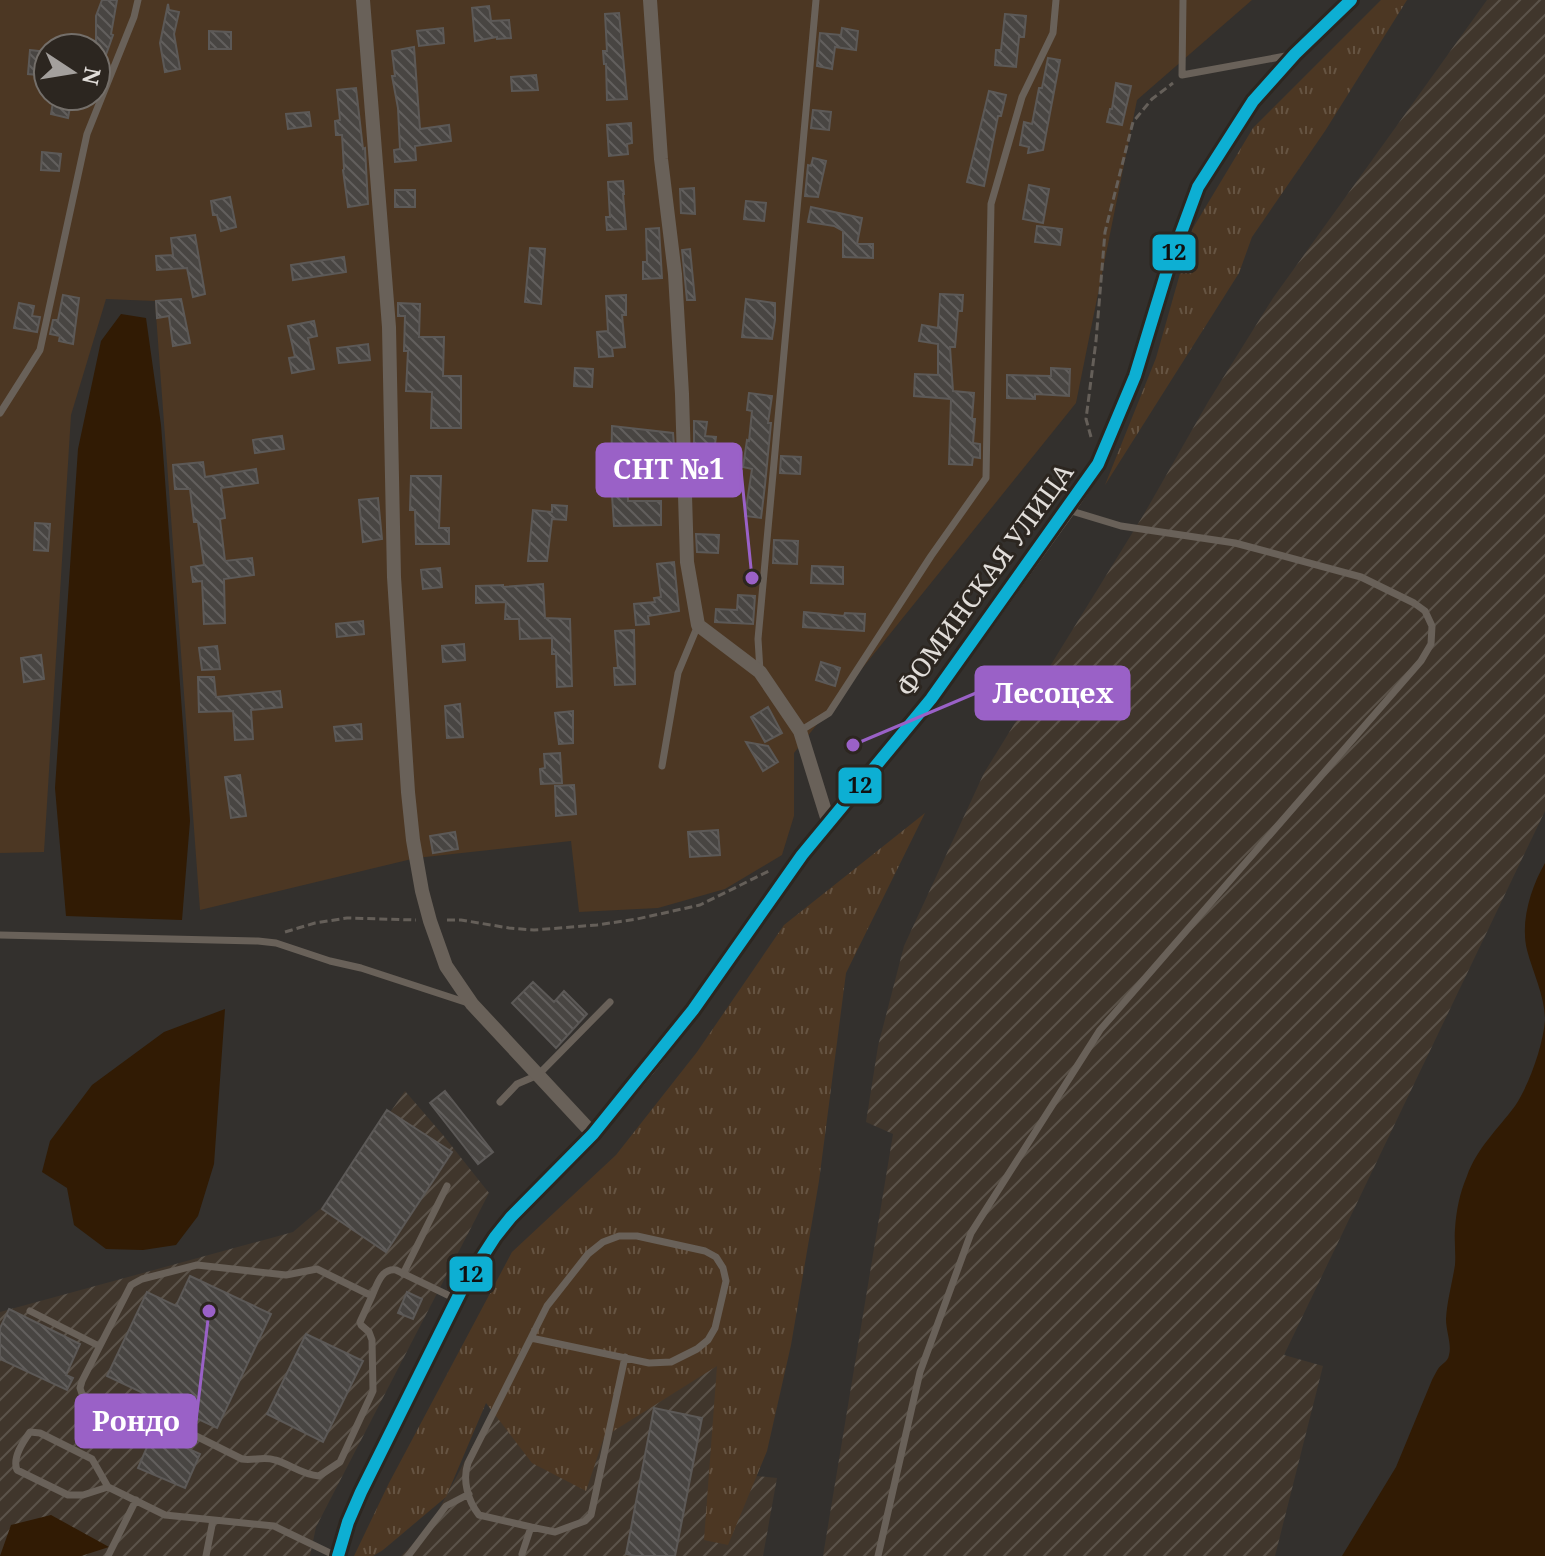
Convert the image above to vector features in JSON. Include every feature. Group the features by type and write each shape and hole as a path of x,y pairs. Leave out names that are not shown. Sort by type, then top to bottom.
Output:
{"street":[{"path":"363,0 389,327 394,577 411,824 422,891 446,966 472,1004 593,1134"},
{"path":"650,0 661,159 675,274 687,562 698,625 760,672 800,731 829,824"},
{"name":"ФОМИНСКАЯ УЛИЦА","path":"337,1556 361,1492 456,1299 479,1259 511,1217 593,1134 646,1070 693,1010 802,855 931,699 1067,510 1098,464 1135,376 1167,271 1198,187 1253,101 1295,54 1351,0"}],"lane":[{"path":"0,413 40,350 87,134 138,0"},
{"path":"760,672 758,639 816,0"},
{"path":"800,731 829,713 931,556 986,478 991,204 1022,97 1053,33 1056,0"},
{"path":"1183,0 1182,75 1295,54"},
{"path":"878,1556 920,1372 971,1233 1100,1030 1421,661 1431,644 1432,626 1425,611 1361,577 1235,543 1121,526 1067,510"},
{"path":"662,766 678,673 698,625"},
{"path":"0,935 276,943 472,1004"},
{"path":"500,1102 517,1084 538,1075 610,1002"},
{"path":"403,1274 447,1186"},
{"path":"531,1338 625,1357 649,1363 671,1362 697,1349 708,1340 715,1328 726,1281 723,1268 716,1257 705,1251 637,1236 619,1236 603,1242 588,1254 547,1306 468,1463 465,1477 479,1515 555,1532 585,1521 591,1515 625,1357"},
{"path":"372,1296 317,1269 286,1275 197,1265 142,1279 131,1285 80,1388 86,1397 107,1408 141,1410 152,1414 242,1459 270,1458 306,1474 319,1476 340,1462 373,1391 372,1340 360,1322 386,1271 396,1270 456,1299"},
{"path":"30,1311 99,1346"},
{"path":"108,1487 83,1495 68,1495 17,1470 16,1457 30,1432 40,1433 92,1459 108,1487 165,1515 274,1526 337,1556"},
{"path":"408,1556 446,1506 469,1494"},
{"path":"108,1556 136,1500"},
{"path":"206,1556 213,1520"},
{"path":"524,1555 531,1527"}],"path":[{"path":"1098,464 1086,419 1105,232 1133,122 1152,99 1182,75"},
{"path":"276,934 347,918 461,920 534,930 610,923 700,905 777,867"}],"shaded area":[{"path":"1487,0 1545,0 1545,811 1284,1355 1323,1366 1275,1556 823,1556 893,1134 866,1122 878,1046 904,946 984,773 1144,514 1208,402 1273,298"},
{"path":"121,314 146,318 161,425 190,821 182,920 66,916 55,788 78,449 101,341"},
{"path":"1545,863 1545,1020 1541,993 1527,950 1525,928 1531,894"},
{"path":"225,1009 214,1164 198,1216 176,1245 143,1250 106,1249 74,1225 67,1188 42,1172 50,1141 92,1085 164,1032"},
{"path":"1545,1020 1545,1556 1342,1556 1396,1467 1432,1380 1448,1357 1450,1347 1446,1319 1455,1265 1460,1195 1476,1156 1515,1106 1525,1087 1538,1053"},
{"path":"405,1091 489,1193 316,1527 310,1556 0,1556 0,1312 293,1232 333,1194"},
{"path":"754,1326 756,1476 777,1478 763,1556 401,1556 429,1528 530,1339"},
{"path":"51,1515 109,1547 81,1556 0,1556 11,1525"}],"green space":[{"path":"0,0 1252,0 1137,100 1076,403 794,753 794,816 782,855 725,889 658,908 579,912 571,841 416,858 200,910 155,301 106,299 71,415 44,852 0,853"},
{"path":"1381,0 1407,0 1325,131 1252,237 1239,273 1105,485 1156,358 1193,228 1253,128"},
{"path":"925,813 846,973 819,1181 791,1345 767,1451 728,1545 704,1540 717,1366 604,1437 586,1491 532,1463 486,1403 446,1497 383,1550 373,1556 354,1556 389,1483 512,1252 616,1155 697,1052 784,925"}],"building":[{"path":"102,0 117,0 111,32 96,32 96,16"},
{"path":"168,4 169,10 179,12 174,34 180,69 165,72 160,43"},
{"path":"489,6 491,21 509,20 511,38 475,41 472,8"},
{"path":"619,13 627,99 607,100 603,51 607,51 605,14"},
{"path":"1005,14 1026,16 1024,37 1019,37 1016,67 995,65 996,50 1001,50"},
{"path":"443,28 444,43 419,46 417,31"},
{"path":"842,28 858,31 856,50 835,47 832,69 817,66 820,33 841,35"},
{"path":"209,31 231,32 231,49 209,49"},
{"path":"414,47 420,129 449,125 451,141 415,146 416,160 395,162 394,150 400,149 392,51"},
{"path":"30,50 32,50 32,74 28,74"},
{"path":"1048,58 1060,60 1043,150 1028,153 1029,147 1020,145 1024,122 1032,124"},
{"path":"536,75 538,90 512,91 511,77"},
{"path":"1116,83 1131,86 1122,125 1107,122"},
{"path":"356,88 365,148 368,204 348,207 342,135 336,135 335,121 340,120 337,90"},
{"path":"989,91 1006,95 1001,116 998,116 984,186 967,182"},
{"path":"813,110 831,112 829,130 811,128"},
{"path":"51,112 69,112 68,118"},
{"path":"309,112 311,126 288,129 286,114"},
{"path":"631,123 632,143 627,144 628,154 609,156 607,125"},
{"path":"42,152 61,154 59,171 41,170"},
{"path":"813,158 826,161 818,197 805,196 808,165 811,166"},
{"path":"623,181 626,229 607,230 606,217 610,217 608,182"},
{"path":"1029,185 1049,189 1043,223 1023,219"},
{"path":"694,188 695,214 681,213 680,189"},
{"path":"395,190 415,190 415,207 395,207"},
{"path":"230,197 236,227 221,231 217,215 213,215 211,201"},
{"path":"746,201 766,203 764,221 744,219"},
{"path":"811,207 862,218 857,244 873,244 873,258 843,257 843,231 834,226 808,222"},
{"path":"1037,226 1062,229 1060,245 1035,242"},
{"path":"659,228 662,278 643,279 643,262 647,262 646,229"},
{"path":"195,235 205,294 193,297 187,268 157,270 156,256 173,255 171,238"},
{"path":"530,248 545,249 541,304 525,302"},
{"path":"690,249 695,300 687,300 682,250"},
{"path":"344,257 346,272 293,280 291,265"},
{"path":"940,294 963,295 962,311 958,311 955,347 950,347 953,391 974,393 973,443 980,444 980,458 973,457 972,465 949,464 951,399 914,396 915,374 938,375 938,344 919,341 922,325 938,328"},
{"path":"63,295 79,298 73,344 59,341 60,336 50,334 53,320 58,320"},
{"path":"626,295 626,315 622,315 625,347 612,348 613,356 599,357 597,332 608,331 606,296"},
{"path":"181,299 190,343 173,346 169,316 157,318 156,301"},
{"path":"746,299 775,303 772,339 742,337"},
{"path":"19,303 34,306 32,316 40,317 37,332 14,328"},
{"path":"398,303 420,304 419,337 444,337 443,376 461,376 461,428 431,428 432,392 406,391 408,351 404,351 405,316 398,316"},
{"path":"314,321 317,336 308,338 314,369 292,373 289,358 295,357 288,326"},
{"path":"368,344 370,360 339,363 337,348"},
{"path":"575,368 593,369 592,387 574,386"},
{"path":"1051,368 1070,369 1069,396 1035,394 1035,399 1007,398 1007,375 1051,376"},
{"path":"749,393 772,396 761,518 745,516 752,469 743,467 752,411 747,410"},
{"path":"694,421 707,422 705,436 716,437 714,451 703,450 701,464 694,463"},
{"path":"612,426 673,433 674,446 671,446 670,453 626,448 628,501 661,501 661,525 614,526"},
{"path":"282,436 284,449 255,453 253,440"},
{"path":"781,456 801,457 800,474 780,473"},
{"path":"203,462 205,477 256,469 258,483 221,488 225,518 220,519 225,561 252,558 254,575 224,579 225,623 204,624 202,581 193,582 191,567 204,565 198,522 194,522 190,489 175,489 173,465"},
{"path":"411,476 441,476 439,528 449,528 449,544 416,544 415,510 410,510"},
{"path":"378,498 382,539 363,542 359,500"},
{"path":"552,505 567,506 566,520 552,519 547,561 528,561 533,510 552,512"},
{"path":"35,523 50,524 48,551 34,550"},
{"path":"696,534 719,535 718,553 697,552"},
{"path":"774,540 798,541 797,564 773,563"},
{"path":"674,562 679,611 648,616 649,624 636,625 634,604 655,602 654,598 661,597 657,564"},
{"path":"812,566 843,567 843,584 811,583"},
{"path":"440,568 442,587 423,589 421,570"},
{"path":"543,584 545,618 570,619 572,686 557,687 552,638 520,639 519,619 505,619 506,602 476,603 476,586"},
{"path":"738,595 755,596 753,624 715,622 716,609 737,610"},
{"path":"804,612 844,616 845,613 865,614 864,631 803,627"},
{"path":"363,621 364,634 337,637 336,624"},
{"path":"634,630 635,684 615,685 614,668 618,668 615,631"},
{"path":"464,644 465,660 443,662 442,646"},
{"path":"217,646 220,669 202,670 199,648"},
{"path":"41,655 44,679 24,682 21,658"},
{"path":"821,662 840,668 835,686 816,680"},
{"path":"198,677 214,677 216,697 280,691 282,707 251,710 253,739 235,740 233,711 199,712"},
{"path":"460,704 463,737 447,738 445,706"},
{"path":"768,707 782,733 765,742 751,717"},
{"path":"573,711 573,743 559,744 555,713"},
{"path":"361,724 362,739 336,741 334,727"},
{"path":"746,742 768,746 778,762 763,771"},
{"path":"560,753 562,783 541,784 540,769 545,768 544,754"},
{"path":"240,775 246,816 231,818 225,777"},
{"path":"574,785 576,814 556,816 555,786"},
{"path":"718,830 720,855 690,857 688,832"},
{"path":"455,832 458,849 433,853 430,836"},
{"path":"533,982 554,1002 564,991 587,1014 556,1048 512,1003"},
{"path":"445,1091 493,1152 478,1164 430,1103"},
{"path":"387,1110 452,1152 386,1252 322,1209"},
{"path":"190,1276 271,1314 217,1428 107,1376 147,1292 176,1306"},
{"path":"407,1292 422,1299 413,1319 398,1313"},
{"path":"9,1309 80,1344 66,1375 73,1378 67,1390 0,1359 0,1328"},
{"path":"306,1334 363,1361 323,1442 267,1414"},
{"path":"654,1408 702,1418 675,1556 626,1554"},
{"path":"153,1433 200,1454 185,1488 138,1468"}],"transit line":[{"name":"12","path":"338,1556 361,1492 464,1285 495,1237 593,1134 693,1010 802,855 931,699 1098,464 1135,376 1167,271 1198,187 1253,101 1295,54 1351,0"}],"place":[{"name":"СНТ №1","path":"752,578"},
{"name":"Лесоцех","path":"853,745"},
{"name":"Рондо","path":"209,1311"}]}
